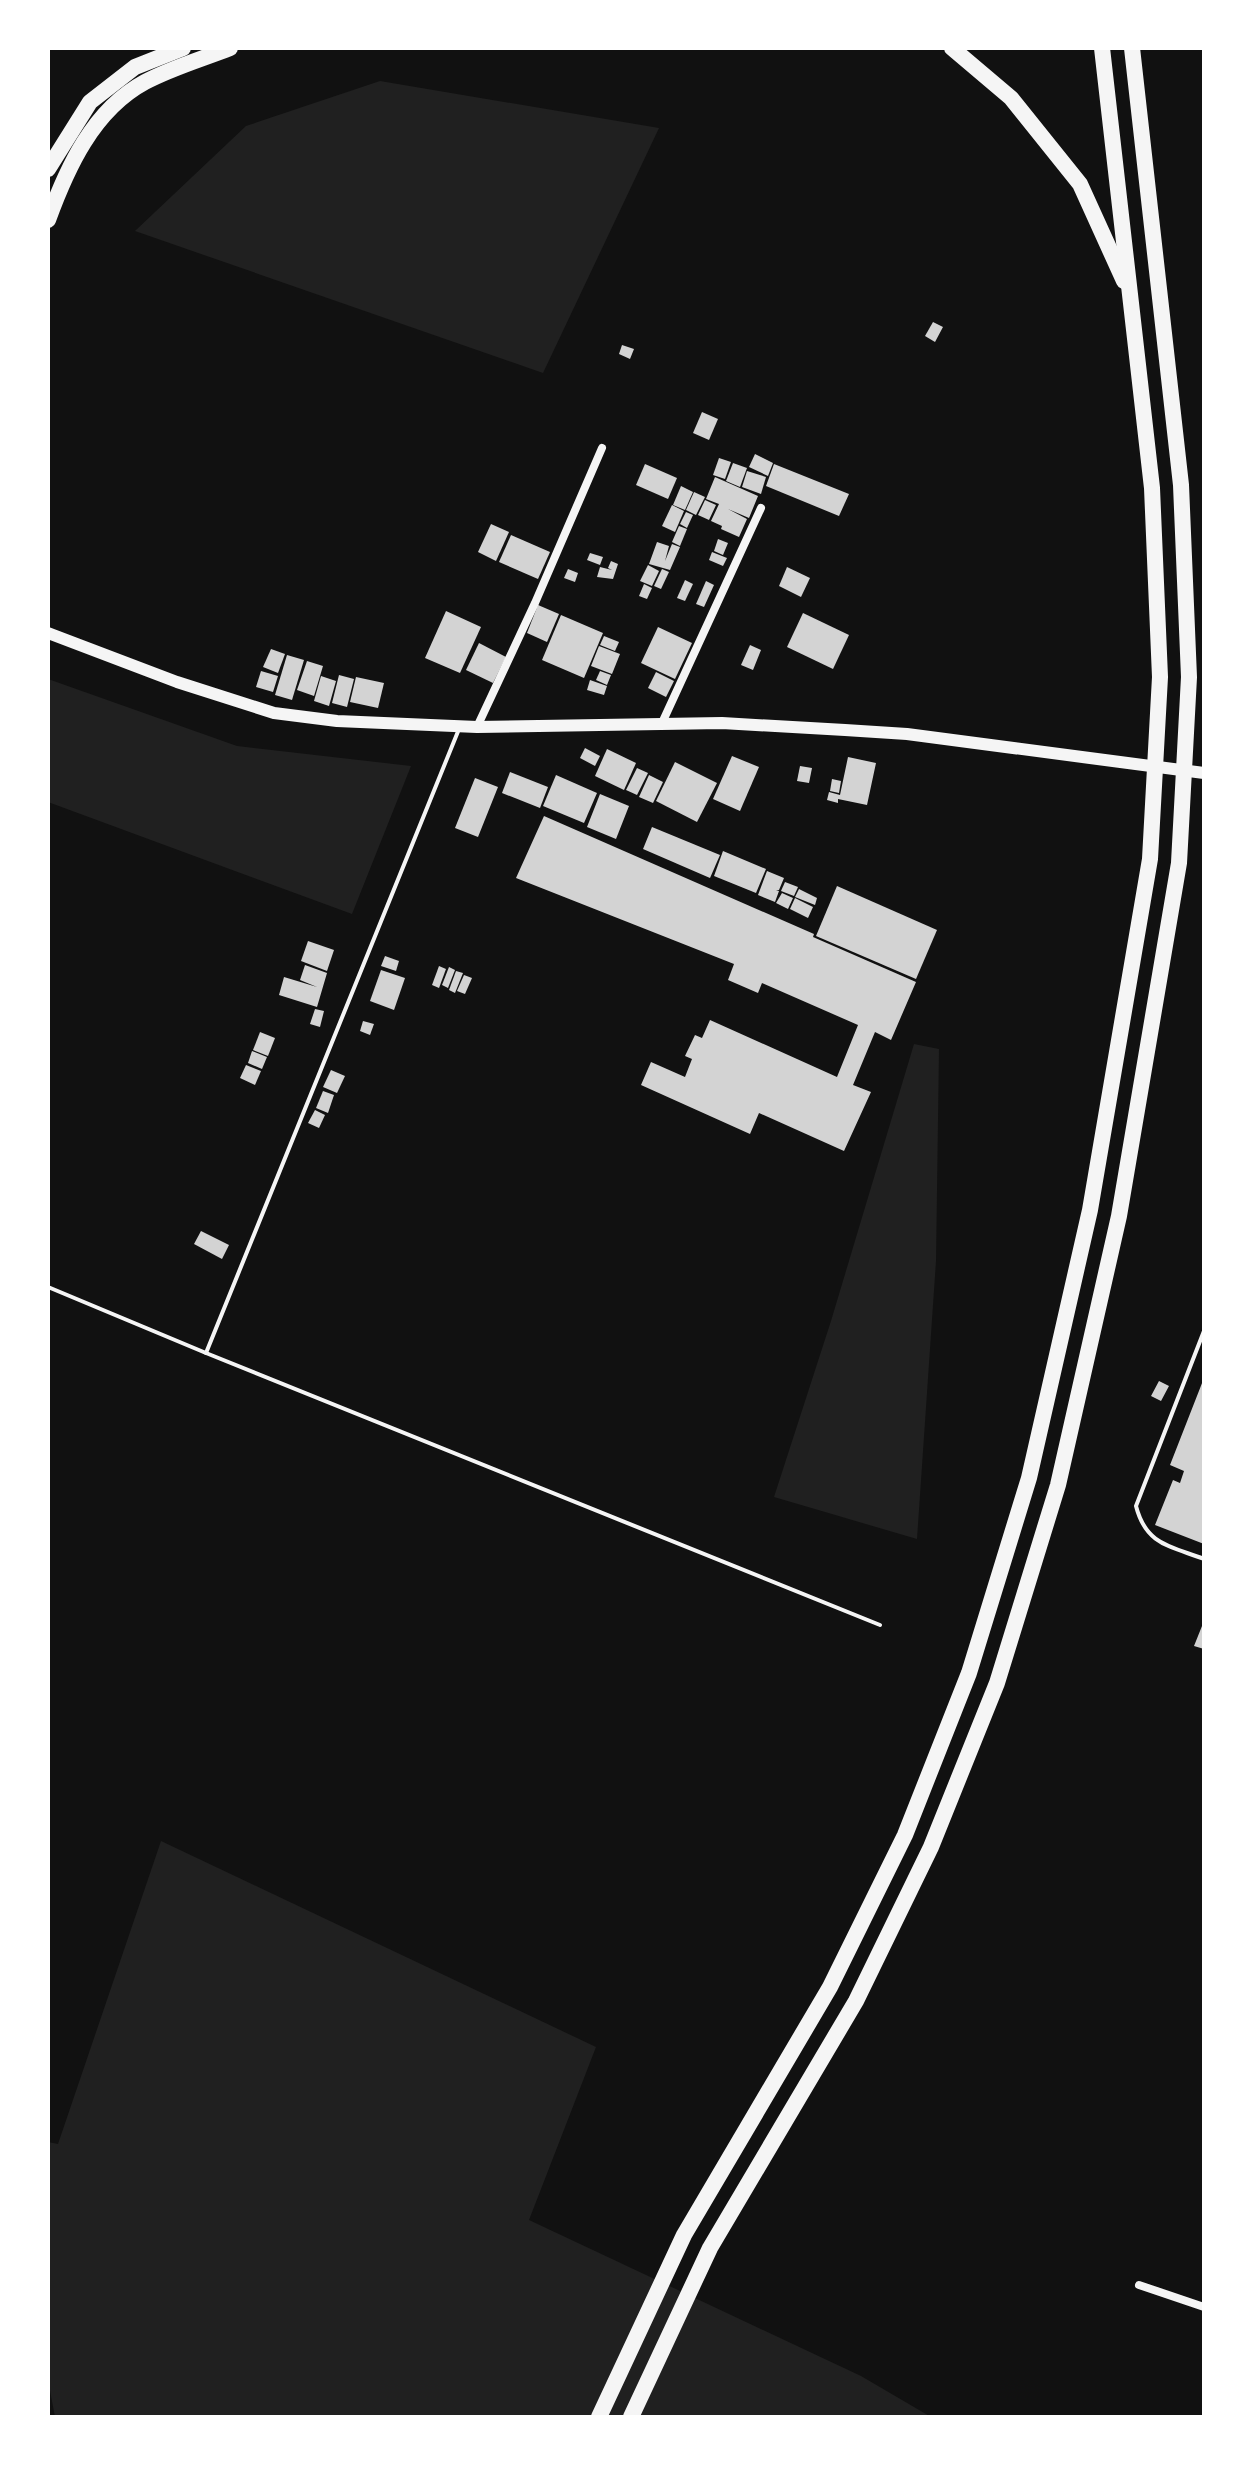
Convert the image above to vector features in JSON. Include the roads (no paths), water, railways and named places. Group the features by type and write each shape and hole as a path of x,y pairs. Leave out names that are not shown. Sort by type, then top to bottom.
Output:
{"highway":[{"path":"48,169 90,102 135,67 183,48"},
{"path":"48,220 67,169 104,114 143,83 230,48"},
{"path":"952,48 1011,98 1080,184 1131,297"},
{"path":"599,2417 684,2235 830,1987 905,1835 969,1673 1029,1478 1090,1210 1150,859 1160,677 1152,488 1102,48"},
{"path":"631,2417 710,2248 863,1987 931,1847 997,1683 1058,1485 1119,1216 1179,863 1189,677 1181,485 1132,48"}],"main road":[{"path":"48,633 177,682 274,713 337,721 477,727 722,723 907,734 1204,773"}],"street":[{"path":"477,727 602,448"},
{"path":"662,723 761,508"},
{"path":"1139,2285 1204,2307"}],"lane":[{"path":"206,1353 460,726"},
{"path":"48,1287 880,1625"},
{"path":"1204,1331 1136,1506 1140,1523 1152,1539 1204,1559"}]}
